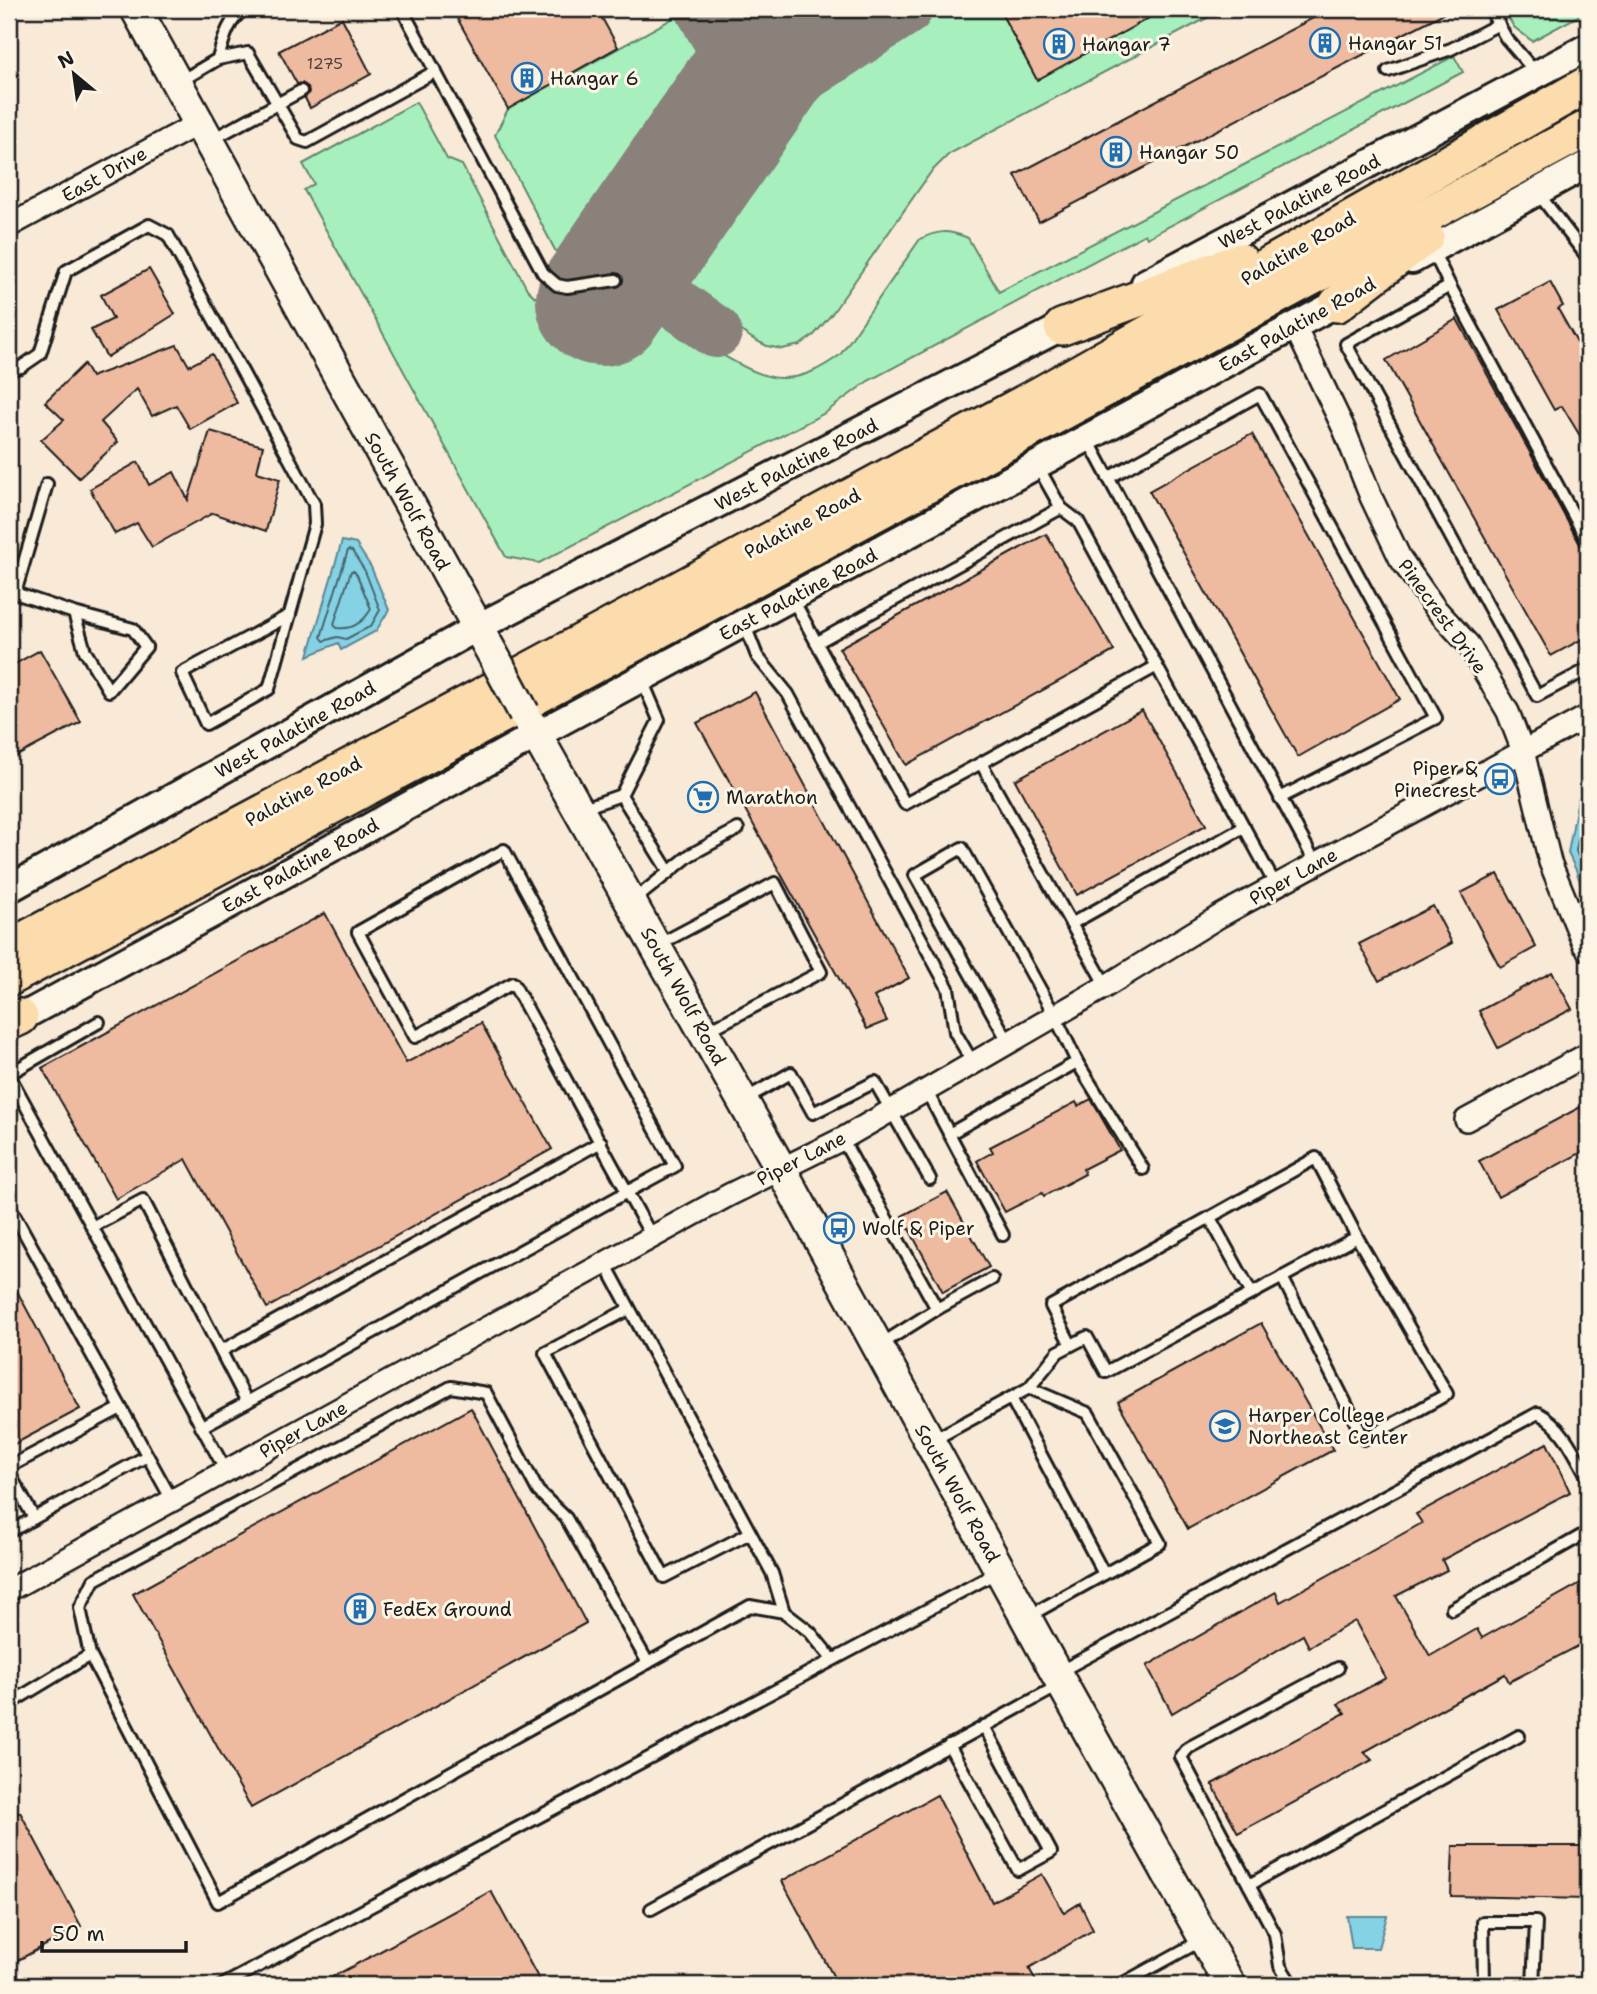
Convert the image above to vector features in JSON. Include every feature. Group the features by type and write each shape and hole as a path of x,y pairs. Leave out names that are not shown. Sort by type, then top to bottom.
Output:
{"highway":[{"name":"Palatine Road","path":"9,948 1041,394 1588,84"},
{"name":"Palatine Road","path":"9,978 433,752 1524,181 1588,128"},
{"path":"1338,304 1524,181"},
{"path":"1062,327 1339,225"}],"main road":[{"name":"South Wolf Road","path":"136,9 530,724 743,1100 1230,1985"}],"street":[{"name":"West Palatine Road","path":"9,889 478,627 1062,327 1588,47"},
{"name":"East Drive","path":"9,226 204,132"},
{"name":"East Palatine Road","path":"13,1021 530,724 641,678 1338,304 1432,249 1524,181 1588,164"},
{"name":"Pinecrest Drive","path":"1295,327 1344,429 1371,497 1400,558 1435,608 1468,644 1508,712 1523,751 1550,862 1588,950"},
{"name":"Piper Lane","path":"9,1590 729,1195 842,1139 1106,986 1220,916 1588,716"},
{"path":"1466,1120 1588,1054"}],"lane":[{"path":"402,9 543,273 557,285 567,287 616,280"},
{"path":"1490,9 1506,38 1537,74"},
{"path":"218,59 226,32 240,10"},
{"path":"1388,71 1451,49 1499,24"},
{"path":"177,83 218,59 248,53 298,139 307,142 436,71"},
{"path":"204,132 277,104 301,91"},
{"path":"1524,181 1588,258"},
{"path":"9,370 21,367 40,354 66,271 149,225 168,235 314,504 315,524 290,615 269,689 206,724 182,673 290,615"},
{"path":"1432,249 1588,542"},
{"path":"1450,286 1346,344 1537,696 1588,669"},
{"path":"1108,478 1260,394 1436,718 1280,798"},
{"path":"1087,438 1316,864"},
{"path":"1037,465 1061,508 1078,521 1276,886"},
{"path":"47,484 12,592 133,629 146,647 109,691 85,651 74,612"},
{"path":"816,643 1061,508"},
{"path":"792,597 905,804 1157,666"},
{"path":"744,623 757,656 788,694 948,988 955,1032 973,1063"},
{"path":"579,810 621,795 659,720 641,678"},
{"path":"981,763 1106,986"},
{"path":"621,795 669,872"},
{"path":"1071,923 1244,827"},
{"path":"631,903 690,855 738,829"},
{"path":"1009,1043 915,875 962,848 1055,1016 1077,1062 1143,1169"},
{"path":"201,1427 627,1192 675,1166 504,850 358,932 415,1037 513,983 601,1142 627,1192 652,1237"},
{"path":"656,946 775,883 821,972 704,1032"},
{"path":"99,1022 9,1074 226,1471"},
{"path":"949,1134 1077,1062"},
{"path":"743,1100 791,1073 813,1113 875,1082 930,1179"},
{"path":"926,1090 1003,1235"},
{"path":"842,1139 937,1309"},
{"path":"221,1351 601,1142"},
{"path":"1071,1345 1051,1306 1316,1158 1357,1237 1447,1394 1364,1439 1282,1277"},
{"path":"92,1227 142,1200 247,1402"},
{"path":"9,1205 172,1500"},
{"path":"1210,1218 1252,1294"},
{"path":"930,1442 1029,1388 1058,1352 1071,1345 1087,1338 1106,1372 1357,1237"},
{"path":"605,1263 772,1573 784,1612"},
{"path":"878,1346 992,1279"},
{"path":"629,1309 545,1353 664,1577 750,1533"},
{"path":"648,1663 566,1518 538,1492 486,1393 451,1387 93,1580 80,1608 90,1655 218,1902 648,1663 750,1606 784,1612 810,1632 832,1659"},
{"path":"1026,1617 1160,1543 1088,1413 1029,1388"},
{"path":"1011,1398 1104,1574"},
{"path":"34,1518 9,1470 121,1408"},
{"path":"651,1909 984,1726 1059,1678 1538,1413 1550,1419 1569,1443 1588,1478"},
{"path":"9,1532 147,1456"},
{"path":"1452,1609 1588,1532"},
{"path":"223,1985 1000,1570"},
{"path":"9,1704 90,1655"},
{"path":"1286,1983 1280,1966 1275,1934 1181,1757 1188,1748 1338,1668"},
{"path":"949,1745 1018,1870 1051,1852 984,1726"},
{"path":"1249,1885 1520,1736"},
{"path":"1484,1985 1483,1922 1535,1922 1533,1985"},
{"path":"1120,1985 1138,1981 1204,1939"}],"green space":[{"path":"726,9 775,9 757,22 744,22"},
{"path":"825,9 892,9 828,53 801,66 785,69"},
{"path":"921,9 999,9 1037,80 1165,9 1224,9 949,154 931,172 831,315 814,335 800,345 782,349 767,346 695,299 684,286 676,265 675,247 688,212 744,129"},
{"path":"1503,9 1588,11 1532,41 1514,27"},
{"path":"677,16 706,70 709,93 707,105 611,249 595,260 582,263 567,259 555,250 495,135 508,109"},
{"path":"1454,56 1463,72 1147,238 1145,234 868,381 825,413 539,563 506,557 304,190 314,184 303,164 416,102 447,159 462,165 527,289 541,302 556,310 573,312 592,307 614,295 634,295 727,358 765,375 797,377 812,372 840,355 920,239 944,232 968,238 999,292"}],"water":[{"path":"342,541 356,544 371,567 389,610 376,631 341,650 338,643 308,656"},
{"path":"1588,785 1588,890 1581,885 1568,853 1578,799"},
{"path":"1347,1916 1387,1916 1378,1948 1352,1948"}],"building":[{"name":"Hangar 6","path":"452,9 597,9 618,47 508,109"},
{"name":"Hangar 7","path":"999,9 1165,9 1037,80"},
{"path":"1330,9 1452,9 1039,222 1015,175"},
{"path":"342,18 371,74 310,108 305,98 309,92 308,87 302,83 297,84 279,51"},
{"path":"149,269 175,314 107,357 91,330 113,319 101,295"},
{"path":"1550,282 1563,306 1558,309 1588,362 1588,449 1562,406 1554,410 1498,310"},
{"path":"1457,319 1581,546 1588,552 1588,636 1551,656 1386,360"},
{"path":"177,345 189,366 212,354 237,403 190,429 176,405 152,416 137,389 101,422 118,442 79,478 41,440 64,420 45,402 84,364 91,377"},
{"path":"210,431 263,446 257,472 280,479 266,531 213,513 152,547 137,523 115,534 90,489 138,462 149,485 174,472 188,500"},
{"path":"1252,434 1400,699 1298,757 1149,491"},
{"path":"1046,534 1114,651 906,765 839,648"},
{"path":"40,650 81,722 9,760 9,667"},
{"path":"755,692 909,978 874,997 887,1021 867,1029 697,723"},
{"path":"1142,710 1206,825 1077,895 1015,780"},
{"path":"1498,874 1536,947 1500,967 1461,893"},
{"path":"1433,906 1452,943 1379,981 1359,944"},
{"path":"325,913 406,1063 481,1023 552,1149 267,1308 186,1159 116,1199 42,1068"},
{"path":"1552,972 1572,1009 1498,1048 1479,1011"},
{"path":"1091,1099 1120,1150 1083,1169 1085,1174 1044,1196 1042,1193 1005,1212 977,1161 993,1152 990,1147 1076,1102 1078,1106"},
{"path":"1588,1103 1588,1149 1498,1197 1479,1161"},
{"path":"947,1192 989,1267 943,1292 902,1216"},
{"path":"9,1276 80,1409 9,1447"},
{"name":"Harper College Northeast Center","path":"1261,1323 1333,1450 1188,1529 1118,1402"},
{"name":"FedEx Ground","path":"471,1408 586,1623 251,1808 133,1594"},
{"path":"1547,1443 1570,1492 1442,1560 1447,1570 1396,1596 1430,1656 1477,1629 1482,1638 1588,1579 1588,1641 1509,1682 1505,1674 1364,1752 1372,1760 1238,1833 1212,1784 1345,1713 1338,1704 1386,1678 1355,1621 1309,1647 1303,1635 1172,1713 1147,1666 1276,1592 1280,1602 1422,1523 1416,1514"},
{"path":"937,1795 992,1902 1042,1874 1064,1913 1080,1903 1093,1930 1029,1968 1038,1985 838,1985 782,1881"},
{"path":"20,1812 81,1926 9,1965 9,1818"},
{"path":"1453,1846 1588,1846 1588,1899 1451,1896"},
{"path":"491,1891 542,1985 318,1985"}],"taxiway":[{"path":"701,9 722,43 754,68 779,81 803,78"},
{"path":"714,135 907,9"},
{"path":"656,221 650,255 656,277 667,297 716,332"}],"runway":[{"path":"601,301 802,9"}],"place":[{"name":"Hangar 51","path":"1325,43"},
{"name":"Hangar 7","path":"1059,44"},
{"name":"Hangar 6","path":"527,78"},
{"name":"Hangar 50","path":"1116,152"},
{"name":"Piper & Pinecrest","path":"1500,779"},
{"name":"Marathon","path":"703,797"},
{"name":"Wolf & Piper","path":"839,1228"},
{"name":"Harper College Northeast Center","path":"1225,1426"},
{"name":"FedEx Ground","path":"360,1609"}]}
